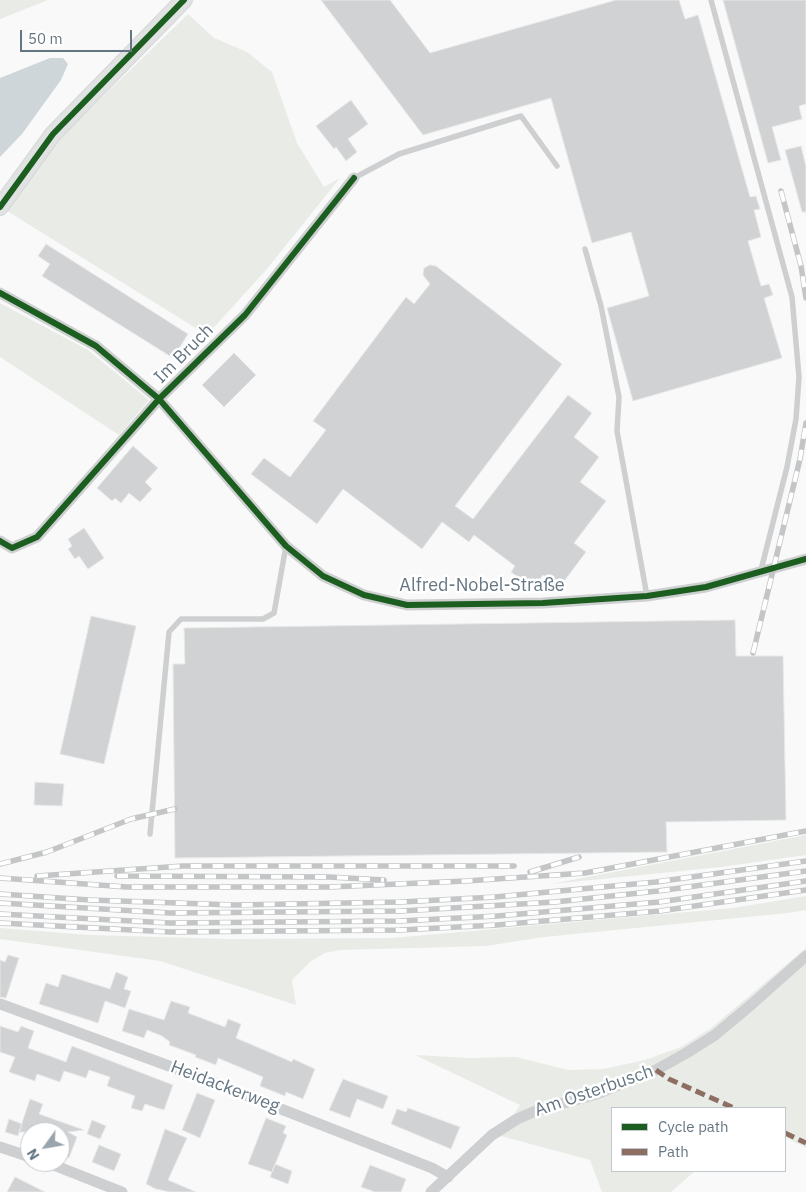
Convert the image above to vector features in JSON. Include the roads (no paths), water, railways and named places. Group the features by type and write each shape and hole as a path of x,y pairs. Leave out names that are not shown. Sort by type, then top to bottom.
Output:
{"street":[{"path":"0,207 54,134 184,0"},
{"name":"Im Bruch","path":"0,541 12,548 37,537 160,399 245,315 354,178"},
{"name":"Alfred-Nobel-Straße","path":"0,293 96,346 160,399 286,546 323,576 364,595 407,605 543,603 647,596 706,587 806,559"},
{"name":"Am Osterbusch","path":"431,1192 492,1135 517,1119 538,1110 597,1094 656,1070 688,1052 715,1035 806,956"},
{"name":"Heidackerweg","path":"0,1004 199,1077 432,1168 448,1177"},
{"path":"0,1147 20,1154"},
{"path":"70,1171 122,1192"}],"lane":[{"path":"711,0 792,297 799,377 796,419 787,467 766,556 760,572"},
{"path":"354,178 399,154 521,116 557,166"},
{"path":"585,249 601,306 618,397 617,431 647,596"},
{"path":"150,834 169,632 181,619 262,619 274,612 286,546"}],"railway":[{"path":"781,191 801,266 806,298"},
{"path":"753,653 800,459 806,423"},
{"path":"0,864 47,852 131,819 175,809"},
{"path":"0,878 127,887 330,887 466,881 585,873 806,831"},
{"path":"530,872 579,857"},
{"path":"0,894 90,900 235,905 401,902 495,897 656,882 806,861"},
{"path":"37,876 183,866 514,866"},
{"path":"0,903 170,913 401,911 555,902 658,891 806,871"},
{"path":"117,876 329,877 384,880"},
{"path":"0,914 170,923 400,921 497,916 659,902 806,881"},
{"path":"0,923 170,932 400,930 497,925 660,911 806,890"}]}
